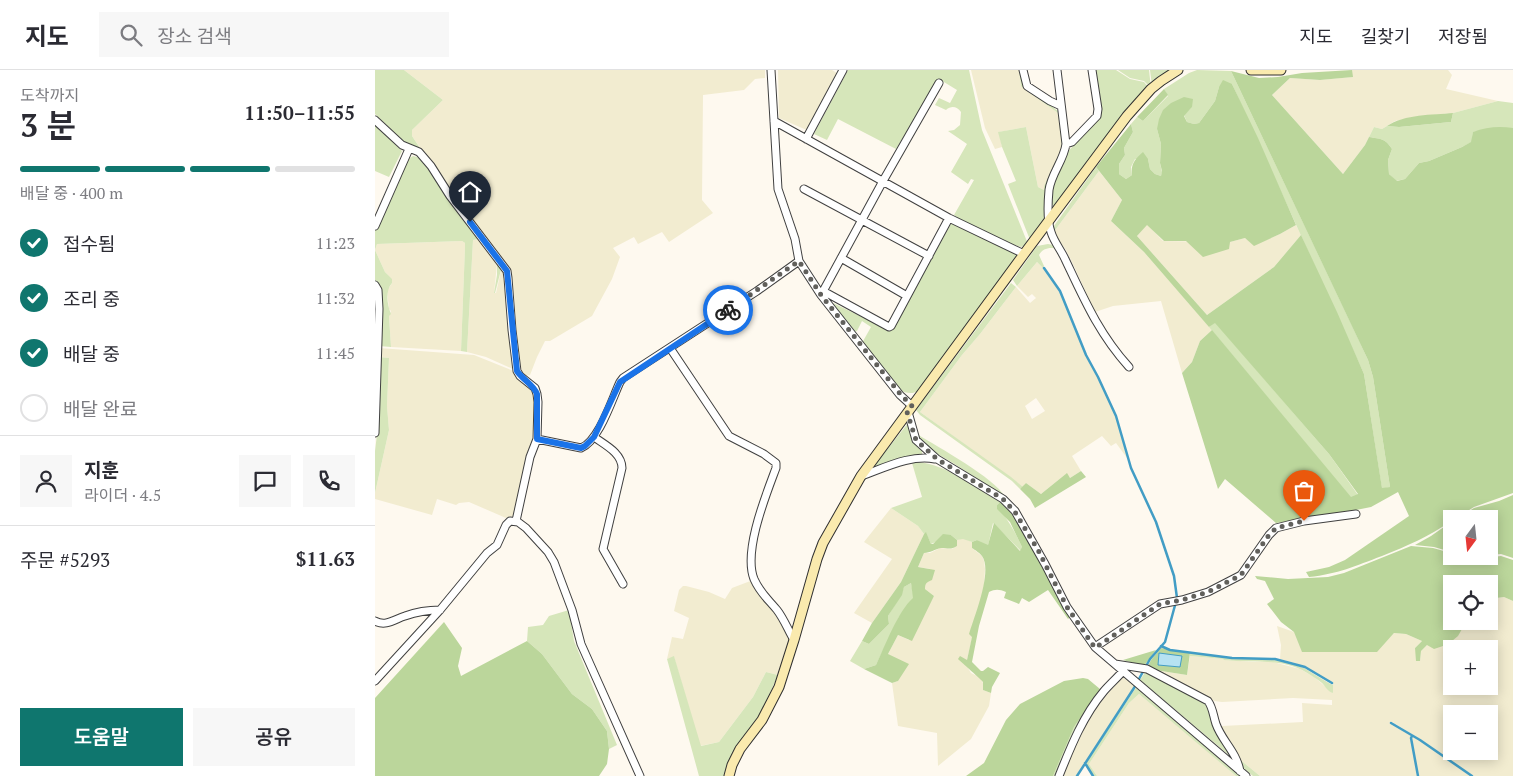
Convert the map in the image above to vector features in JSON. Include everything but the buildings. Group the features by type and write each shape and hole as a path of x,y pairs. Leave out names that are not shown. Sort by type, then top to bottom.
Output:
{"street":[{"path":"771,70 778,188 795,239 799,261 901,395 910,409 916,440 937,459 1003,499 1015,512 1027,531 1067,607 1095,648 1243,774"},
{"path":"806,139 843,70"},
{"path":"1023,70 1027,86 1061,106"},
{"path":"1057,70 1066,144 1049,188 1050,231 1064,255 1089,310 1114,350 1129,367"},
{"path":"1066,144 1072,142 1097,116 1092,70"},
{"path":"729,776 740,749 761,720 779,687 823,543 861,476 1111,138 1143,98 1161,81 1179,70"},
{"path":"1251,70 1281,70"},
{"path":"822,293 939,83"},
{"path":"375,120 402,146 419,152 507,271 517,371 520,376 535,388 537,394 537,439 530,457 516,521"},
{"path":"774,121 949,218 1024,254"},
{"path":"375,226 409,149"},
{"path":"804,189 929,256"},
{"path":"822,293 891,326 949,218"},
{"path":"841,258 907,296"},
{"path":"537,439 581,448 585,446 594,437 620,382 799,261"},
{"path":"375,286 378,290 379,310 375,433"},
{"path":"669,348 729,436 764,454 776,463 757,524 752,557 753,570 754,578 763,595 777,610 794,640"},
{"path":"594,437 618,455 622,461 603,549 623,584"},
{"path":"861,476 917,458 937,459"},
{"path":"1095,648 1160,604 1208,592 1241,575 1276,528 1304,521 1356,514"},
{"path":"375,681 440,610 487,553 497,545 506,524 510,521 516,521 526,528 548,552 554,562 572,610 581,644 640,776"},
{"path":"375,621 383,624 405,616 440,610"},
{"path":"1115,664 1146,669 1208,701 1212,708 1216,725 1237,760 1243,774"},
{"path":"1059,776 1074,739 1091,709 1123,672"}],"shaded area":[{"path":"404,70 765,70 765,78 755,79 744,90 703,95 702,200 713,213 669,242 662,232 638,244 634,237 613,248 620,257 612,279 592,316 550,341 545,341 530,375 526,376 523,375 518,355 514,296 508,269 465,212 412,136 412,130 443,100"},
{"path":"778,70 832,70 840,75 809,131 779,118"},
{"path":"971,70 1019,70 1021,86 1058,113 1062,147 1044,186 1044,190 1038,187 1026,127 999,132 1002,147 995,149 985,128"},
{"path":"1352,70 1448,70 1452,75 1446,89 1498,101 1453,113 1395,121 1382,129 1374,127 1365,145 1343,174 1272,95 1290,78 1320,80 1352,77"},
{"path":"1099,171 1122,200 1111,221 1144,252 1212,330 1200,341 1192,362 1182,373 1161,301 1113,306 1095,312 1066,250 1053,233"},
{"path":"1147,224 1163,241 1230,242 1245,238 1254,245 1296,225 1301,235 1274,267 1207,315 1137,236"},
{"path":"479,239 497,264 494,293 496,293 502,266 507,273 515,370 486,357 467,352 473,240"},
{"path":"462,241 465,243 465,247 461,351 391,347 389,316 391,311 389,309 387,291 392,283 375,250 377,244"},
{"path":"1037,262 1059,291 1085,355 1098,377 1116,416 1128,457 1116,443 1111,446 1102,436 1072,456 1081,471 1070,478 1066,474 1041,494 1026,483 1023,487 920,412 1016,287 1030,303 1036,298 1032,294 1028,297 1017,286","holes":["1036,398 1045,411 1032,419 1025,406"]},
{"path":"379,348 474,355 516,372 531,388 535,394 535,439 516,515 506,518 469,502 456,505 437,499 432,515 375,499 389,430 387,406 389,358 379,357"},
{"path":"891,508 918,526 924,534 901,582 872,623 854,613 892,559 864,542"},
{"path":"963,538 972,542 972,548 982,556 985,569 984,586 967,660 968,668 971,673 981,678 983,690 991,693 989,706 971,739 938,766 937,733 898,726 892,683 898,681 888,654 898,635 909,640 934,596 925,589 930,569 918,567 924,553 930,553 940,548 952,549 957,546 957,540"},
{"path":"753,580 762,598 777,616 790,641 778,675 766,672 753,697 719,742 700,746 674,657 667,659 672,637 683,639 689,618 674,611 679,590 686,586 709,592 725,599 732,588"},
{"path":"1504,597 1513,601 1513,776 1473,776 1450,760 1498,760 1498,705 1443,705 1443,755 1420,739 1389,722 1412,736 1417,776 1260,776 1238,758 1222,726 1303,722 1302,703 1332,705 1332,700 1293,698 1214,701 1155,670 1187,675 1190,656 1255,662 1269,661 1300,669 1314,677 1333,693 1333,682 1295,663 1280,659 1281,645 1277,626 1376,652 1394,633 1406,634 1422,641 1415,648 1420,661 1421,651 1427,645 1443,646 1443,695 1498,695 1498,640 1453,640 1461,630 1498,630 1498,598"},
{"path":"1122,678 1126,678 1135,685 1076,776 1061,776 1079,735 1094,711"},
{"path":"1139,694 1236,776 1097,776 1089,764 1129,703"},
{"path":"1413,736 1420,740 1443,756 1443,760 1448,760 1471,776 1418,776"}],"green space":[{"path":"375,70 404,70 443,100 412,130 412,136 428,160 400,138 375,114"},
{"path":"848,70 969,70 982,130 1028,244 1021,247 1011,244 964,222 954,215 974,180 971,179 968,184 951,172 967,144 948,131 954,130 960,125 961,112 954,107 946,110 935,105 939,98 950,103 957,90 939,79 896,149 838,119 827,140 814,134"},
{"path":"1019,70 1021,70 1023,83 1059,112 1063,147 1048,184 1045,221 1030,240 1008,184 1016,181 998,132 1026,127 1038,187 1044,190 1044,186 1062,147 1058,113 1021,86"},
{"path":"1095,70 1116,70 1130,79 1144,82 1150,89 1056,206 1054,206 1051,203 1052,186 1066,154 1098,117"},
{"path":"1118,70 1149,70 1151,88 1144,81 1130,78"},
{"path":"1150,70 1172,70 1152,86"},
{"path":"1197,70 1231,71 1368,360 1373,377 1390,487 1382,489 1364,374 1232,84 1219,87 1215,101 1199,123 1187,122 1184,115 1192,107 1157,129 1161,144 1161,176 1155,174 1150,169 1148,159 1135,159 1131,167 1132,175 1126,179 1119,174 1119,164 1125,155 1124,148 1133,132 1131,124 1137,117 1143,121 1168,96 1164,89"},
{"path":"1352,70 1353,77 1320,80 1290,78 1272,95 1343,174 1369,137 1382,140 1392,149 1388,160 1389,174 1397,181 1405,179 1419,163 1429,161 1471,142 1473,132 1493,127 1513,128 1513,493 1469,510 1443,510 1443,527 1410,544 1346,569 1309,577 1306,572 1329,567 1345,560 1409,516 1398,492 1371,507 1276,523 1225,479 1218,489 1182,373 1192,362 1200,341 1212,330 1351,497 1358,494 1329,454 1215,323 1209,327 1144,252 1111,221 1122,200 1096,167 1131,124 1133,132 1124,148 1125,155 1119,164 1119,174 1126,179 1132,175 1134,162 1143,152 1148,159 1150,169 1155,174 1161,176 1161,144 1157,129 1163,110 1171,103 1184,97 1193,99 1192,107 1184,116 1187,122 1199,123 1215,101 1223,80 1232,84 1296,225 1254,246 1245,238 1230,242 1229,249 1203,257 1186,241 1164,241 1147,225 1137,236 1207,315 1274,267 1301,235 1364,374 1382,488 1390,487 1373,377 1368,360 1231,71 1259,78"},
{"path":"1164,89 1168,95 1143,121 1137,117"},
{"path":"1498,101 1513,103 1513,128 1473,132 1472,142 1429,161 1419,163 1405,179 1396,181 1389,174 1388,160 1392,149 1389,145 1382,140 1369,137 1374,127 1382,129 1387,126 1399,127 1451,122 1453,113"},
{"path":"1453,113 1451,122 1399,127 1387,126 1410,117"},
{"path":"375,125 402,151 389,177 375,171"},
{"path":"413,156 417,157 424,161 502,266 494,293 497,264 479,239 473,240 467,352 461,351 465,243 462,241 377,244 375,250 375,230 407,160"},
{"path":"1096,167 1099,171 1053,233 1051,230"},
{"path":"952,222 1018,256 919,390 912,393 904,392 899,390 862,343 871,327 862,321 857,331 854,332 833,303 891,331"},
{"path":"1048,244 1058,249 1045,249 1039,255 1044,266 1043,268 1037,262 1017,286 1013,280 1037,246"},
{"path":"375,250 385,272 392,279 387,298 391,314 389,316 391,347 379,346 380,287 375,280"},
{"path":"1011,283 1016,287 920,412 1011,477 1023,487 1020,489 1012,481 920,415 916,410"},
{"path":"1215,322 1329,454 1358,495 1351,498 1209,327"},
{"path":"379,357 389,358 387,406 389,430 375,493 375,451 379,418"},
{"path":"909,422 922,450 922,455 869,472"},
{"path":"917,434 978,472 999,489 1005,497 927,448 921,443"},
{"path":"918,462 940,467 1000,502 997,505 1017,536 1022,547 1021,551 993,523 988,546 977,540 972,542 963,539 957,540 951,535 931,544 926,533 924,534 918,526 891,508 922,497 912,463"},
{"path":"1081,471 1086,477 1035,508 1030,499 1020,489 1026,483 1041,494 1067,473 1070,478"},
{"path":"1513,495 1513,558 1498,554 1498,510 1471,510"},
{"path":"1000,502 1013,515 1024,531 1070,617 1068,619 1048,590 1029,602 1022,598 1019,604 1004,598 1006,592 1001,590 989,592 979,626 972,662 981,671 988,667 1000,673 992,687 991,693 983,690 983,682 958,659 960,656 967,660 972,637 969,634 984,583 985,563 981,555 972,548 972,542 977,540 988,545 994,523 1020,551 1022,547 1010,522 997,509 997,505"},
{"path":"1443,528 1443,550 1415,545"},
{"path":"926,532 931,544 943,534 951,535 957,540 957,546 924,553 918,567 935,570 932,580 925,585 925,589 934,596 912,641 898,635 888,654 909,664 898,681 892,683 864,669 876,665 897,620 913,598 911,583 904,587 902,595 888,616 889,624 869,644 862,641 872,623 901,582"},
{"path":"1411,546 1443,551 1443,565 1498,565 1498,556 1501,556 1513,560 1513,601 1504,597 1498,598 1498,575 1443,575 1443,630 1461,630 1453,640 1443,640 1443,646 1434,649 1427,645 1421,651 1420,661 1416,661 1415,648 1422,641 1406,634 1394,633 1377,652 1302,652 1294,632 1281,622 1267,604 1274,599 1265,581 1257,579 1255,576 1288,579 1328,577 1344,573"},
{"path":"911,583 914,598 899,617 876,665 864,669 850,661 862,641 869,644 889,624 888,616 904,587"},
{"path":"569,610 574,641 617,745 609,749 607,731 592,709 572,694 542,654 527,641 528,627 543,625 549,616"},
{"path":"444,622 462,648 458,666 461,676 527,641 542,654 572,694 592,709 607,731 609,749 607,764 599,776 375,776 375,698"},
{"path":"1161,648 1190,653 1187,675 1155,670 1148,666"},
{"path":"1156,650 1144,666 1123,660"},
{"path":"1190,653 1232,658 1275,659 1304,668 1333,685 1333,693 1315,678 1293,666 1274,662 1234,661 1190,656"},
{"path":"674,656 701,746 719,742 753,697 766,672 778,675 761,713 725,776 699,776 667,659"},
{"path":"1146,671 1205,703 1236,761 1140,680"},
{"path":"1088,679 1100,689 1074,727 1053,776 966,776 984,763 1006,720 1020,704 1064,681"},
{"path":"1137,686 1243,776 1236,776 1139,694 1129,703 1089,764 1097,776 1094,776 1086,763"},
{"path":"1100,689 1102,691 1056,776 1053,776 1074,727"},
{"path":"1238,758 1260,776 1253,776 1242,767"}],"water":[{"path":"1159,653 1182,656 1180,667 1158,665"}],"waterway":[{"path":"1044,268 1060,291 1086,355 1116,416 1131,468 1156,522 1174,576 1177,598 1165,642 1150,659 1134,688 1077,776"},
{"path":"1161,646 1170,650 1232,658 1275,659 1305,667 1332,683"},
{"path":"1391,723 1420,740 1472,776"},
{"path":"1412,736 1418,776"},
{"path":"1085,763 1093,776"}],"way so far":[{"path":"728,310 799,261 821,295 901,395 912,406 907,412 916,440 937,459 1003,499 1015,512 1038,550 1067,607 1095,648 1160,604 1208,592 1241,575 1276,528 1304,521"}],"route":[{"path":"470,222 507,271 517,371 520,376 535,388 537,394 537,439 581,448 585,446 594,437 620,382 728,310"}]}
